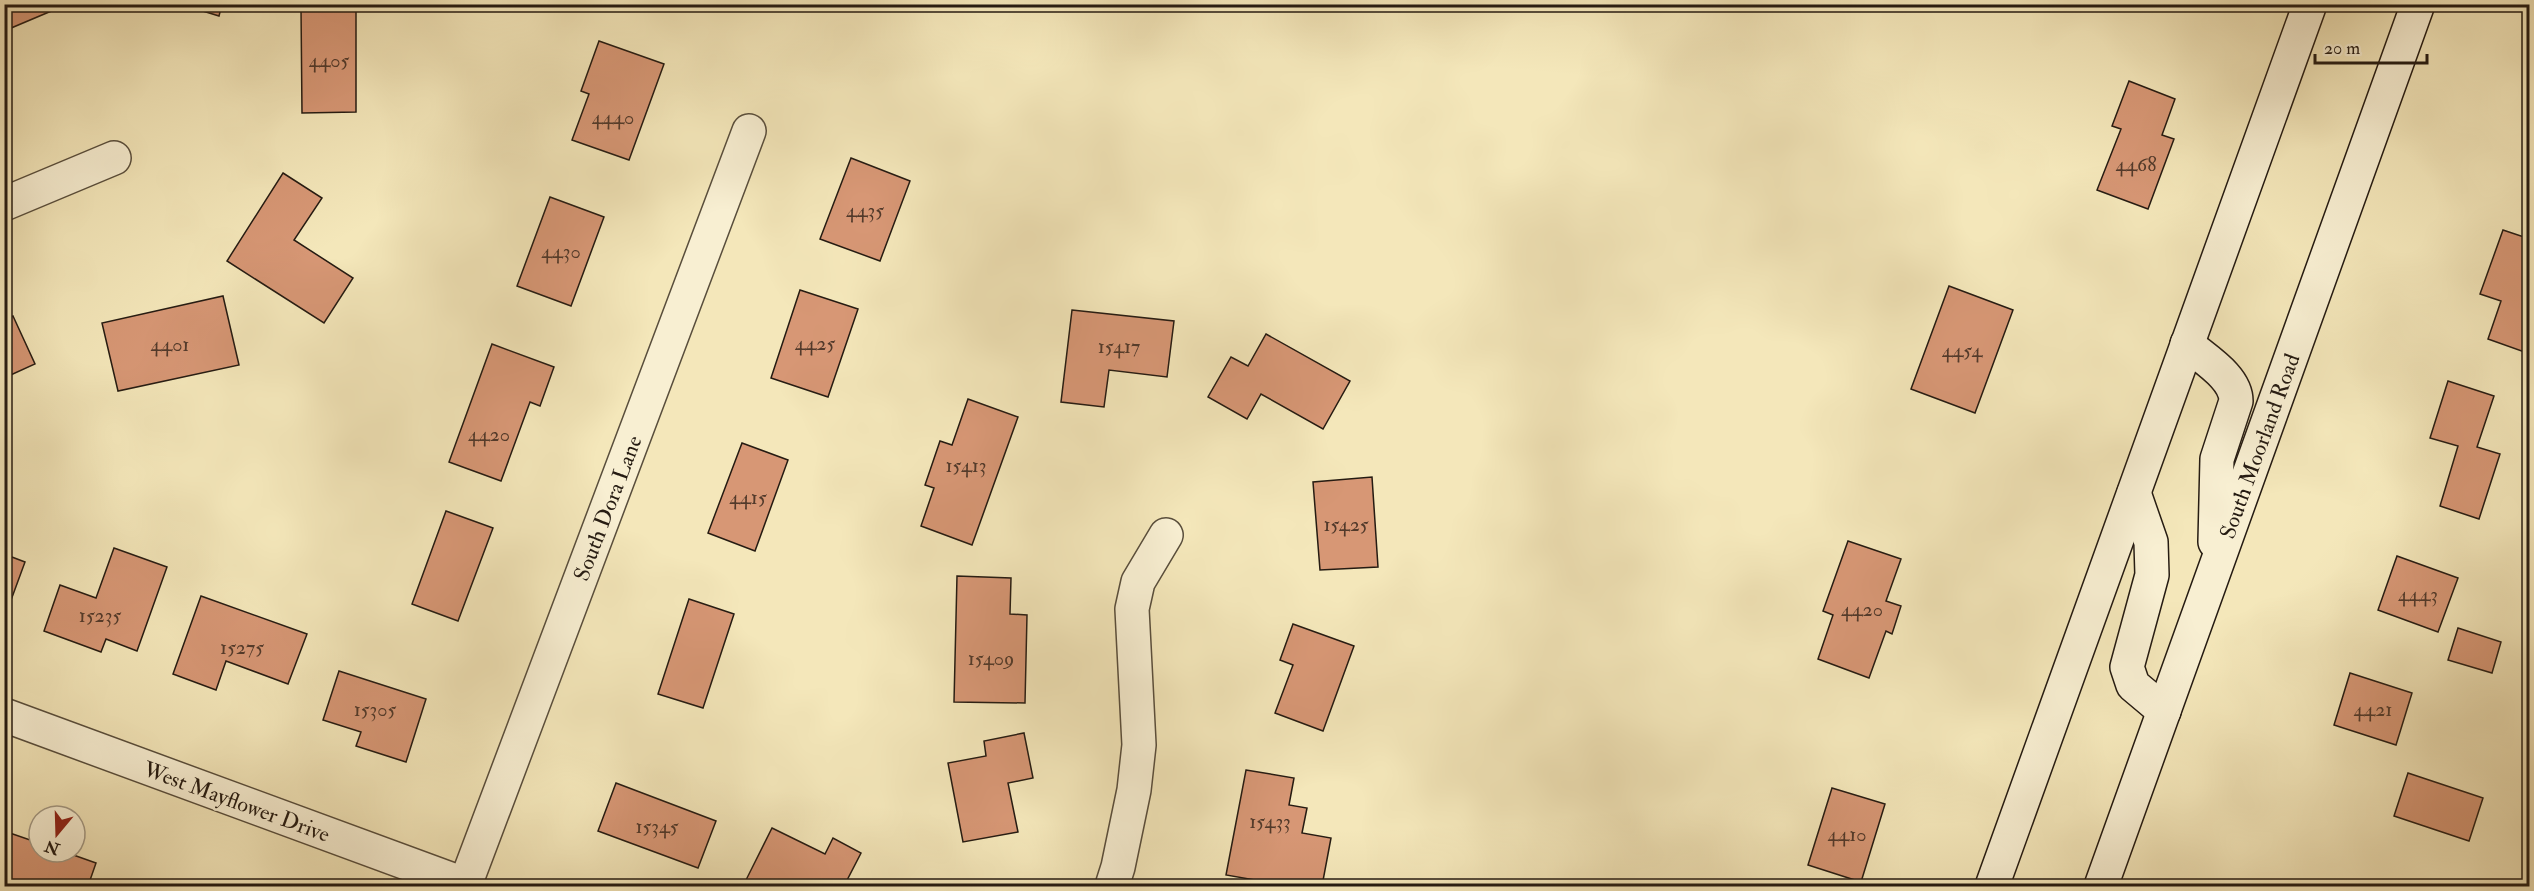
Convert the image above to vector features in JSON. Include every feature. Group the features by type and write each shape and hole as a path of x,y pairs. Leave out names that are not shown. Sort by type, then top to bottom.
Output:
{"main road":[{"path":"1992,886 2310,4"},
{"name":"South Moorland Road","path":"2100,886 2418,4"},
{"name":"South Dora Lane","path":"467,886 749,131"},
{"path":"4,204 114,159"},
{"path":"2187,344 2230,381 2236,392 2236,401 2217,459 2214,571"},
{"path":"2134,493 2151,542 2152,574 2127,667 2133,686 2164,711"},
{"path":"1112,886 1134,790 1139,745 1132,609 1138,582 1166,535"},
{"name":"West Mayflower Drive","path":"4,715 467,886"}],"building":[{"path":"4,4 68,4 4,31"},
{"path":"180,4 222,4 219,16"},
{"path":"301,8 356,8 356,112 302,113"},
{"path":"599,41 664,64 629,160 572,140 589,94 581,91"},
{"path":"2129,81 2175,99 2162,135 2174,139 2148,209 2097,190 2121,129 2112,126"},
{"path":"851,158 910,181 880,261 820,239"},
{"path":"283,173 322,198 294,240 353,278 324,323 227,261"},
{"path":"550,197 604,217 571,306 517,286"},
{"path":"2503,230 2530,239 2530,354 2488,339 2501,301 2480,294"},
{"path":"1949,286 2013,310 1975,413 1911,389"},
{"path":"800,290 858,309 828,397 771,378"},
{"path":"223,296 239,365 118,391 102,323"},
{"path":"1072,310 1174,321 1167,377 1109,370 1104,407 1061,402"},
{"path":"13,316 35,364 4,378 4,320"},
{"path":"1266,334 1350,381 1323,429 1261,394 1247,419 1208,397 1231,357 1248,366"},
{"path":"492,344 554,367 540,406 530,402 501,481 449,462"},
{"path":"2448,381 2494,396 2477,447 2500,454 2479,519 2440,506 2458,446 2430,438"},
{"path":"968,399 1018,417 972,545 921,526 934,488 925,485 940,441 952,445"},
{"path":"742,443 788,460 755,551 708,533"},
{"path":"1372,477 1378,567 1320,570 1313,482"},
{"path":"446,511 493,528 458,621 412,604"},
{"path":"1848,541 1901,559 1886,601 1901,606 1892,634 1886,631 1869,678 1818,659 1833,615 1823,611"},
{"path":"114,548 167,567 137,651 106,639 101,652 44,631 60,585 96,598"},
{"path":"4,554 25,562 7,611 4,610"},
{"path":"2397,556 2458,578 2438,632 2378,610"},
{"path":"957,576 1011,578 1010,614 1027,615 1025,703 954,702"},
{"path":"201,596 307,634 288,684 226,661 216,690 173,674"},
{"path":"689,599 734,614 703,708 658,694"},
{"path":"1293,624 1354,646 1323,731 1275,713 1293,665 1280,660"},
{"path":"2458,628 2501,642 2492,673 2448,660"},
{"path":"339,671 426,699 406,762 356,746 361,732 323,720"},
{"path":"2350,673 2412,693 2396,745 2334,725"},
{"path":"1024,733 1033,778 1008,783 1018,832 963,842 948,763 986,756 984,741"},
{"path":"1246,770 1294,778 1289,805 1307,808 1302,833 1331,838 1322,886 1290,886 1226,875"},
{"path":"2408,773 2483,798 2469,841 2394,816"},
{"path":"616,783 716,821 698,868 598,831"},
{"path":"1832,788 1885,804 1861,882 1808,865"},
{"path":"772,828 825,854 833,838 861,853 844,886 760,886 746,880"},
{"path":"4,831 27,839 27,864 87,864 87,860 96,863 88,886 4,886"}]}
